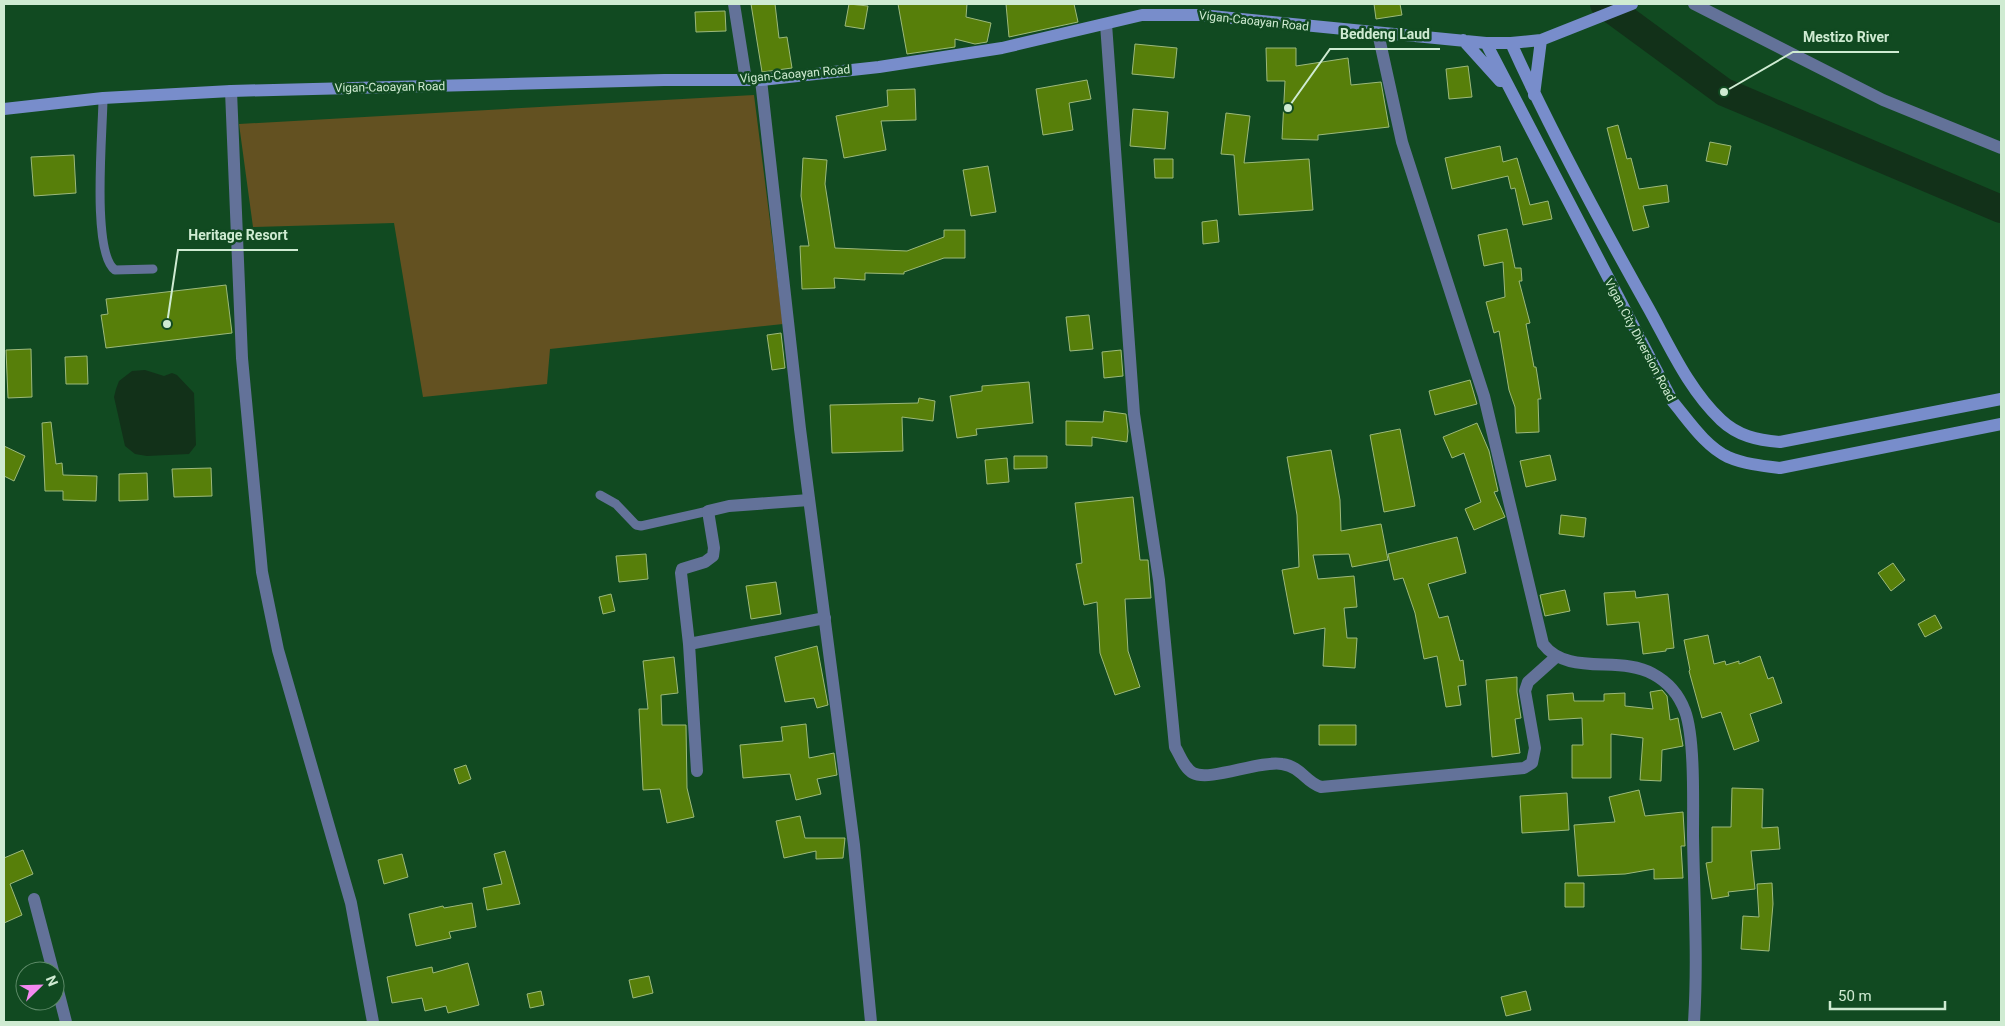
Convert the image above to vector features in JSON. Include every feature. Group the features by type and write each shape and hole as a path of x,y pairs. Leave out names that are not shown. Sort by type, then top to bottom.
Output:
{"main road":[{"name":"Vigan-Caoayan Road","path":"4,109 103,98 230,91 761,80 878,67 1002,48 1142,15 1174,14 1512,44 1545,39 1632,4"},
{"path":"1534,94 1545,39"},
{"name":"Vigan City Diversion Road","path":"1463,40 1512,94"},
{"name":"Vigan City Diversion Road","path":"1486,42 1673,402 1703,438 1727,456 1758,465 1780,468 2001,424"},
{"name":"Vigan City Diversion Road","path":"1512,44 1534,94 1612,244 1694,388 1721,420 1738,433 1762,440 1780,442 2000,403"}],"street":[{"path":"734,4 746,80"},
{"path":"1694,4 1883,100 2001,148"},
{"path":"1106,24 1134,414 1159,580 1175,747 1184,764 1193,773 1208,775 1262,764 1282,764 1302,771 1313,785 1321,787 1524,768 1532,763 1535,748 1525,691 1528,682 1556,657"},
{"path":"1378,33 1402,142 1484,396 1543,644 1556,657 1566,660 1638,668 1652,673 1674,691 1686,712 1690,737 1693,797 1696,986 1694,1022"},
{"path":"761,80 809,500 854,845 871,1022"},
{"path":"230,91 242,358 262,572 278,650 351,903 373,1022"},
{"path":"697,771 689,644 681,573 684,567 705,562 714,553 708,511 729,506 809,500"},
{"path":"689,644 825,618"},
{"path":"34,899 50,961"}],"lane":[{"path":"103,98 100,189 104,252 109,264 115,270 153,269"},
{"path":"600,495 616,504 636,525 641,526 708,511"}],"shaded area":[{"path":"754,95 783,324 550,349 547,384 423,397 394,223 253,227 239,124"},
{"path":"145,370 164,376 172,373 177,375 194,393 196,445 189,454 147,456 135,454 125,446 114,397 116,389 119,381 132,371"}],"building":[{"path":"751,4 775,4 779,38 787,37 792,68 762,72"},
{"path":"849,4 868,6 864,29 845,26"},
{"path":"898,4 967,4 966,17 991,23 987,42 975,44 955,39 955,47 907,54"},
{"path":"1006,4 1074,4 1078,22 1009,37"},
{"path":"1374,4 1400,4 1402,15 1376,19"},
{"path":"725,11 726,31 696,32 695,12"},
{"path":"1135,44 1177,48 1174,78 1132,74"},
{"path":"1266,48 1296,48 1296,66 1348,58 1351,85 1381,82 1389,127 1318,135 1318,140 1282,139 1285,81 1267,81"},
{"path":"1468,66 1472,97 1449,99 1446,69"},
{"path":"1087,80 1091,99 1069,103 1073,130 1043,135 1036,89"},
{"path":"915,89 916,120 881,121 886,150 844,158 836,116 888,106 887,90"},
{"path":"1133,109 1168,112 1165,149 1130,146"},
{"path":"1226,113 1250,116 1244,163 1309,159 1313,210 1239,215 1234,155 1221,154"},
{"path":"1618,125 1627,159 1631,158 1639,189 1667,185 1669,202 1643,206 1649,227 1633,231 1607,128"},
{"path":"1710,142 1731,146 1727,165 1706,161"},
{"path":"1500,146 1503,162 1517,158 1530,205 1548,201 1552,219 1523,225 1515,188 1511,189 1508,176 1452,189 1445,158"},
{"path":"74,155 76,193 34,196 31,157"},
{"path":"803,158 827,160 825,184 835,248 907,251 944,237 944,230 965,230 965,258 944,258 904,272 904,274 865,273 865,280 834,278 835,288 802,289 800,246 809,246 801,196"},
{"path":"1154,159 1173,159 1173,178 1155,178"},
{"path":"988,166 996,212 971,216 963,170"},
{"path":"1217,220 1219,242 1203,244 1202,222"},
{"path":"1507,229 1515,268 1521,268 1522,281 1519,281 1530,323 1526,324 1541,399 1538,399 1539,432 1516,433 1515,407 1509,390 1499,331 1494,333 1486,302 1505,297 1503,262 1484,266 1478,235"},
{"path":"226,285 232,333 106,348 101,315 108,314 106,299"},
{"path":"1089,315 1093,349 1070,351 1066,317"},
{"path":"781,333 785,368 772,370 767,335"},
{"path":"31,349 32,397 8,398 6,350"},
{"path":"1121,350 1123,376 1104,378 1102,352"},
{"path":"87,356 88,384 66,384 65,357"},
{"path":"1470,380 1477,404 1435,415 1429,391"},
{"path":"1029,382 1033,423 976,429 977,435 957,438 950,396 982,391 982,386"},
{"path":"919,398 935,401 933,421 902,417 903,451 832,453 830,405 918,403"},
{"path":"1104,411 1126,414 1127,442 1092,437 1092,446 1066,445 1066,421 1103,422"},
{"path":"51,422 56,464 62,463 63,475 97,476 96,501 63,500 63,491 45,491 42,423"},
{"path":"1477,423 1489,451 1498,491 1494,492 1505,517 1474,530 1465,509 1481,502 1464,453 1452,458 1443,437"},
{"path":"1400,429 1415,506 1384,512 1370,435"},
{"path":"4,446 25,456 14,481 4,476"},
{"path":"1331,450 1340,500 1341,531 1381,524 1388,560 1352,567 1349,554 1313,555 1318,579 1354,576 1357,607 1344,608 1347,638 1357,638 1355,668 1323,666 1325,628 1294,634 1282,570 1299,567 1297,515 1287,457"},
{"path":"1550,455 1556,480 1526,487 1520,461"},
{"path":"1014,456 1047,456 1047,468 1014,469"},
{"path":"1007,458 1009,482 987,484 985,460"},
{"path":"211,468 212,496 174,497 172,469"},
{"path":"147,473 148,500 119,501 119,474"},
{"path":"1133,497 1140,560 1148,560 1151,598 1125,599 1128,651 1140,687 1115,695 1100,653 1097,602 1084,605 1076,564 1082,563 1075,503"},
{"path":"1561,515 1586,518 1584,537 1559,534"},
{"path":"1457,537 1466,573 1428,584 1439,618 1448,616 1460,661 1463,660 1466,685 1458,686 1461,705 1446,707 1437,656 1424,659 1415,613 1403,578 1394,580 1388,554"},
{"path":"646,554 648,579 619,582 616,556"},
{"path":"1893,563 1905,580 1891,591 1878,573"},
{"path":"776,582 781,614 751,619 746,586"},
{"path":"1565,590 1570,611 1545,616 1540,595"},
{"path":"1635,591 1636,598 1668,594 1674,648 1643,654 1639,622 1607,625 1604,593"},
{"path":"611,594 615,611 603,614 599,597"},
{"path":"1935,615 1942,628 1925,637 1918,624"},
{"path":"1708,635 1714,664 1725,661 1726,665 1739,661 1739,664 1760,656 1768,679 1773,677 1782,703 1750,714 1759,741 1734,750 1721,712 1702,718 1689,671 1684,640"},
{"path":"817,646 828,705 817,708 814,698 785,702 775,657"},
{"path":"674,657 678,693 661,695 662,725 686,725 687,788 694,817 667,823 660,789 643,790 639,709 648,709 643,661"},
{"path":"1517,677 1521,718 1515,719 1520,753 1492,757 1486,680"},
{"path":"1662,690 1667,696 1670,720 1678,718 1683,746 1662,750 1661,781 1640,780 1643,738 1611,734 1611,778 1572,778 1572,745 1583,745 1582,718 1549,720 1547,695 1573,693 1574,701 1604,701 1604,694 1625,693 1625,706 1653,709 1650,692"},
{"path":"806,724 809,758 834,753 837,775 817,779 821,794 796,800 790,774 743,778 740,745 783,741 781,727"},
{"path":"1319,725 1356,725 1356,745 1319,745"},
{"path":"466,765 471,779 459,784 454,769"},
{"path":"1732,788 1763,789 1762,828 1778,827 1780,849 1751,851 1755,889 1728,892 1729,896 1712,899 1706,863 1712,862 1712,827 1731,827"},
{"path":"1639,790 1645,816 1683,812 1685,846 1681,846 1683,878 1654,879 1654,869 1625,874 1578,876 1574,825 1615,822 1609,797"},
{"path":"1567,793 1569,830 1522,833 1520,796"},
{"path":"800,816 805,838 845,838 843,858 816,859 816,851 784,858 776,821"},
{"path":"23,850 33,874 10,884 22,915 4,923 4,858"},
{"path":"505,851 520,904 487,910 483,888 502,884 494,854"},
{"path":"402,854 408,877 384,884 378,860"},
{"path":"1565,883 1584,883 1584,907 1565,907"},
{"path":"1772,883 1773,904 1769,951 1741,949 1743,916 1759,917 1757,884"},
{"path":"472,903 476,927 449,932 451,938 416,946 409,914 443,906 444,908"},
{"path":"468,963 479,1005 448,1013 446,1006 425,1011 422,998 392,1003 387,977 432,967 433,973"},
{"path":"649,976 653,993 633,998 629,980"},
{"path":"541,991 544,1005 530,1008 527,994"},
{"path":"1526,991 1531,1010 1506,1016 1501,997"}],"waterway":[{"path":"1604,4 1724,92 2001,209"}],"place":[{"name":"Mestizo River","path":"1724,92"},
{"name":"Beddeng Laud","path":"1288,108"},
{"name":"Heritage Resort","path":"167,324"}]}
